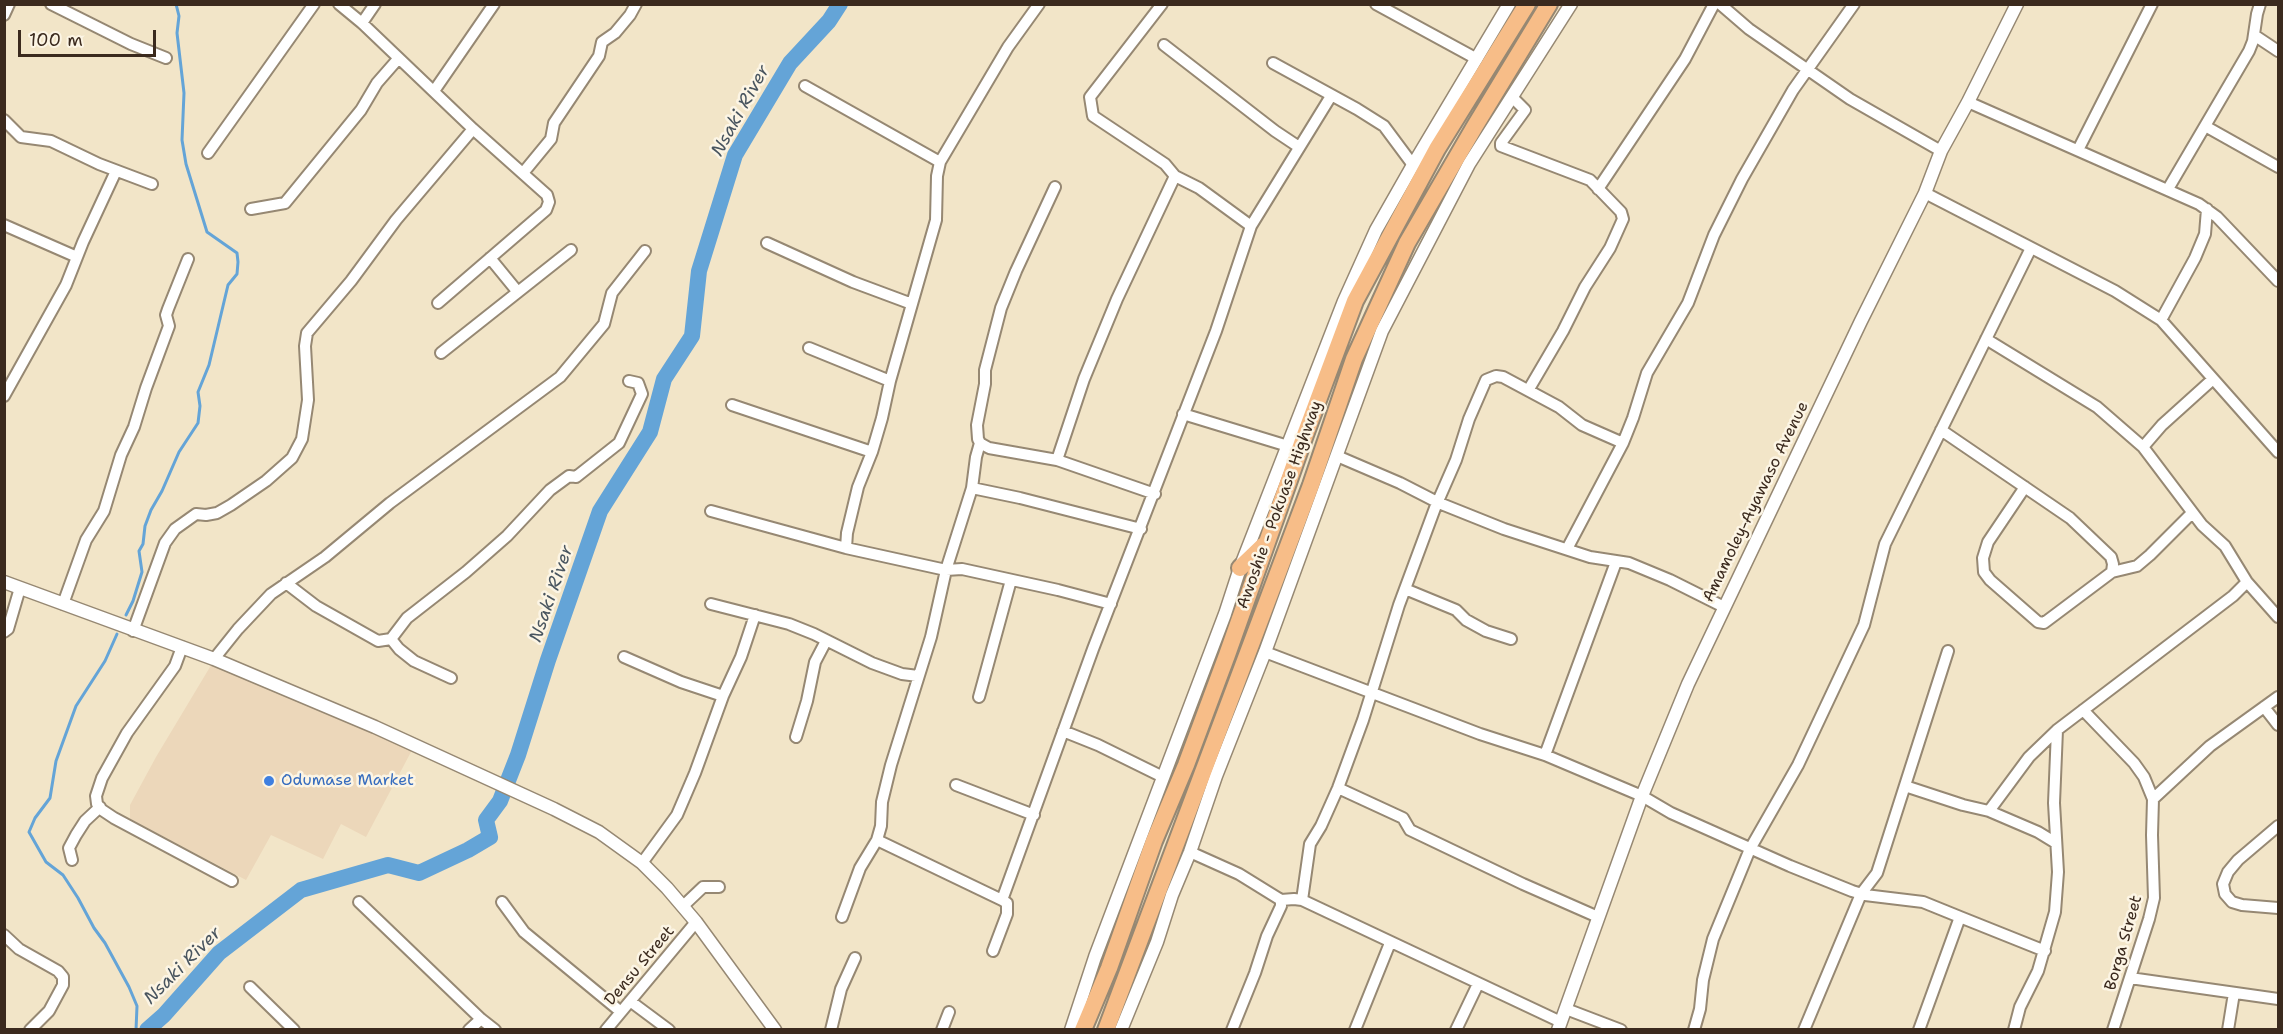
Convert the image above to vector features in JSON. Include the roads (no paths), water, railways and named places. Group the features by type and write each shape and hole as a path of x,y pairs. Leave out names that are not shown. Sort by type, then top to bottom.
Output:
{"main road":[{"name":"Awoshie - Pokuase Highway","path":"1083,1029 1109,968 1154,841 1186,765 1355,301 1437,149 1527,4"},
{"name":"Awoshie - Pokuase Highway","path":"1106,1029 1311,485 1354,359 1407,243 1549,4"},
{"path":"1462,110 1475,126"},
{"path":"1240,568 1266,542"}],"street":[{"path":"4,15 9,4"},
{"path":"51,4 131,44 166,58"},
{"path":"208,153 314,4"},
{"path":"339,4 363,23 398,59 547,195 549,202 546,210 438,303"},
{"path":"363,23 375,4"},
{"path":"434,90 494,4"},
{"path":"523,173 551,139 554,123 599,56 602,42 615,33 636,4"},
{"path":"846,548 847,533 858,487 872,452 936,220 937,176 940,162 1008,48 1039,4"},
{"path":"1162,4 1090,97 1093,116 1165,164 1175,176 1199,188 1251,226"},
{"path":"1071,1029 1095,957 1225,614 1240,568 1344,301 1376,230 1509,4"},
{"path":"1121,1029 1265,652 1382,331 1469,165 1571,4"},
{"path":"1598,189 1685,59 1714,4"},
{"path":"1720,4 1749,29 1850,99 1941,151"},
{"path":"1567,549 1623,443 1647,374 1688,303 1713,234 1776,118 1854,4"},
{"name":"Amamoley-Ayawaso Avenue","path":"1560,1026 1642,796 1688,684 1925,193 1941,151 2017,4"},
{"path":"2078,150 2152,4"},
{"path":"2168,189 2249,51 2260,4"},
{"path":"1382,6 1477,59"},
{"path":"2254,35 2278,51"},
{"path":"1164,45 1299,147"},
{"path":"251,209 285,203 361,110 376,83 398,59"},
{"path":"1273,63 1358,109 1384,126 1413,165"},
{"path":"806,86 940,162"},
{"path":"1002,900 1063,731 1216,331 1251,226 1331,96"},
{"path":"1512,97 1525,110 1501,146 1590,180 1621,212 1623,219 1610,248 1585,287 1563,331 1528,389"},
{"path":"1968,102 2168,189 2207,209 2278,281"},
{"path":"4,120 21,137 51,141 116,171 152,184"},
{"path":"2205,126 2278,167"},
{"path":"133,631 165,543 175,529 196,514 217,513 231,505 266,481 292,458 302,439 308,400 305,346 308,333 348,285 396,220 473,129"},
{"path":"4,396 66,285 116,171"},
{"path":"1057,460 1084,378 1117,299 1175,176"},
{"path":"842,917 860,868 877,840 881,826 882,802 891,765 931,636 946,570 972,488 975,457 980,443 977,425 985,384 985,370 1001,308 1055,187"},
{"path":"1925,193 2115,291 2161,320 2278,452"},
{"path":"2161,320 2195,258 2205,234 2207,209"},
{"path":"4,225 77,257"},
{"path":"767,243 853,282 912,304"},
{"path":"1694,1029 1713,939 1750,849 1798,765 1864,625 1885,544 2031,248"},
{"path":"441,352 571,250"},
{"path":"214,659 255,609 286,583 325,557 390,503 561,377 604,324 612,293 645,251"},
{"path":"490,258 517,291"},
{"path":"63,604 86,540 104,511 121,455 135,427 167,330 168,309 188,259"},
{"path":"1986,339 2097,407 2143,447 2192,513 2224,546 2247,582 2278,616"},
{"path":"809,348 890,381"},
{"path":"1302,900 1310,844 1329,812 1405,589 1486,380 1496,376 1503,377 1559,407 1582,425 1623,443"},
{"path":"2143,447 2162,425 2213,378"},
{"path":"286,583 316,606 378,640 391,639 407,618 466,572 507,536 550,490 569,476 576,477 619,443 642,394 638,384 629,381"},
{"path":"732,405 872,452"},
{"path":"1183,414 1288,446"},
{"path":"1941,430 2070,518 2110,557 2113,564 2112,572"},
{"path":"980,443 989,448 1057,460 1155,494"},
{"path":"1337,456 1400,483 1439,503 1504,529 1590,558 1629,563 1670,580 1724,608"},
{"path":"2025,487 1988,542 1983,558 1984,572 2038,622 2044,623 2112,572 2137,566 2192,513"},
{"path":"972,488 1141,529"},
{"path":"711,511 846,548 946,570 962,569 1111,604"},
{"path":"1545,755 1616,562"},
{"path":"979,697 1011,580"},
{"path":"4,582 214,659 375,727 599,832 642,863 683,906 775,1029"},
{"path":"1989,811 2029,757 2057,730 2233,596 2247,582"},
{"path":"4,632 8,629 20,588"},
{"path":"1405,589 1456,610 1466,620 1486,631 1511,639"},
{"path":"711,604 789,624 888,669 918,676"},
{"path":"642,863 677,815 723,696 741,657 755,615"},
{"path":"391,639 399,650 414,661 451,678"},
{"path":"796,737 807,701 815,662 826,642"},
{"path":"183,647 175,666 127,733 102,778 96,795 100,807 114,818 232,880"},
{"path":"1804,1029 1861,894 1877,873 1948,651"},
{"path":"1265,652 1479,734 1545,755 1642,796 1671,813 1750,849 1861,894 1923,902 2045,951"},
{"path":"624,657 681,682 723,696"},
{"path":"2153,799 2210,746 2278,697"},
{"path":"2264,706 2278,725"},
{"name":"Borga Street","path":"2083,710 2134,763 2145,777 2153,799 2154,898 2113,1029"},
{"path":"2014,1029 2020,1007 2038,971 2055,912 2058,872 2054,794 2057,730"},
{"path":"1063,731 1098,745 1163,777"},
{"path":"956,785 1034,815"},
{"path":"1905,786 1989,811 2038,832 2056,843"},
{"path":"1338,788 1403,818 1410,830 1598,917"},
{"path":"72,860 69,848 86,821 100,807"},
{"path":"2278,826 2238,860 2228,872 2223,884 2225,894 2232,902 2278,908"},
{"path":"877,840 955,880 1007,903 1007,914 993,951"},
{"path":"1190,852 1239,874 1281,900 1294,898 1302,900 1560,1026"},
{"path":"683,906 703,887 719,887"},
{"path":"1232,1029 1255,973 1267,936 1281,906 1281,900"},
{"path":"359,902 495,1029"},
{"path":"502,902 524,932 621,1012"},
{"path":"1919,1029 1960,917"},
{"name":"Densu Street","path":"606,1029 696,922"},
{"path":"4,935 19,949 58,971 63,977 63,985 49,1011 30,1029"},
{"path":"1355,1029 1390,943"},
{"path":"831,1029 841,989 855,958"},
{"path":"2130,978 2278,999"},
{"path":"1456,1029 1478,984"},
{"path":"250,987 294,1029"},
{"path":"2228,1029 2234,993"},
{"path":"630,1001 669,1029"},
{"path":"1566,1009 1621,1029"},
{"path":"942,1029 949,1012"},
{"path":"469,1029 481,1018"}],"waterway":[{"path":"126,615 142,572 139,551 143,544 145,526 179,452 198,423 200,406 198,392 209,365 228,285 237,274 238,262 237,253 207,232 186,164 182,140 184,93 177,33 179,16 176,4"},
{"name":"Nsaki River","path":"147,1030 164,1015 219,953 301,890 388,865 419,873 490,837 486,820 500,801 518,755 548,660 600,511 650,432 664,379 692,336 699,271 735,155 790,63 829,21 840,4"},
{"path":"117,634 105,661 76,706 56,761 50,798 35,818 29,832 46,862 63,875 78,898 129,987 137,1006 136,1030"}],"place":[{"name":"Odumase Market","path":"269,781"}]}
